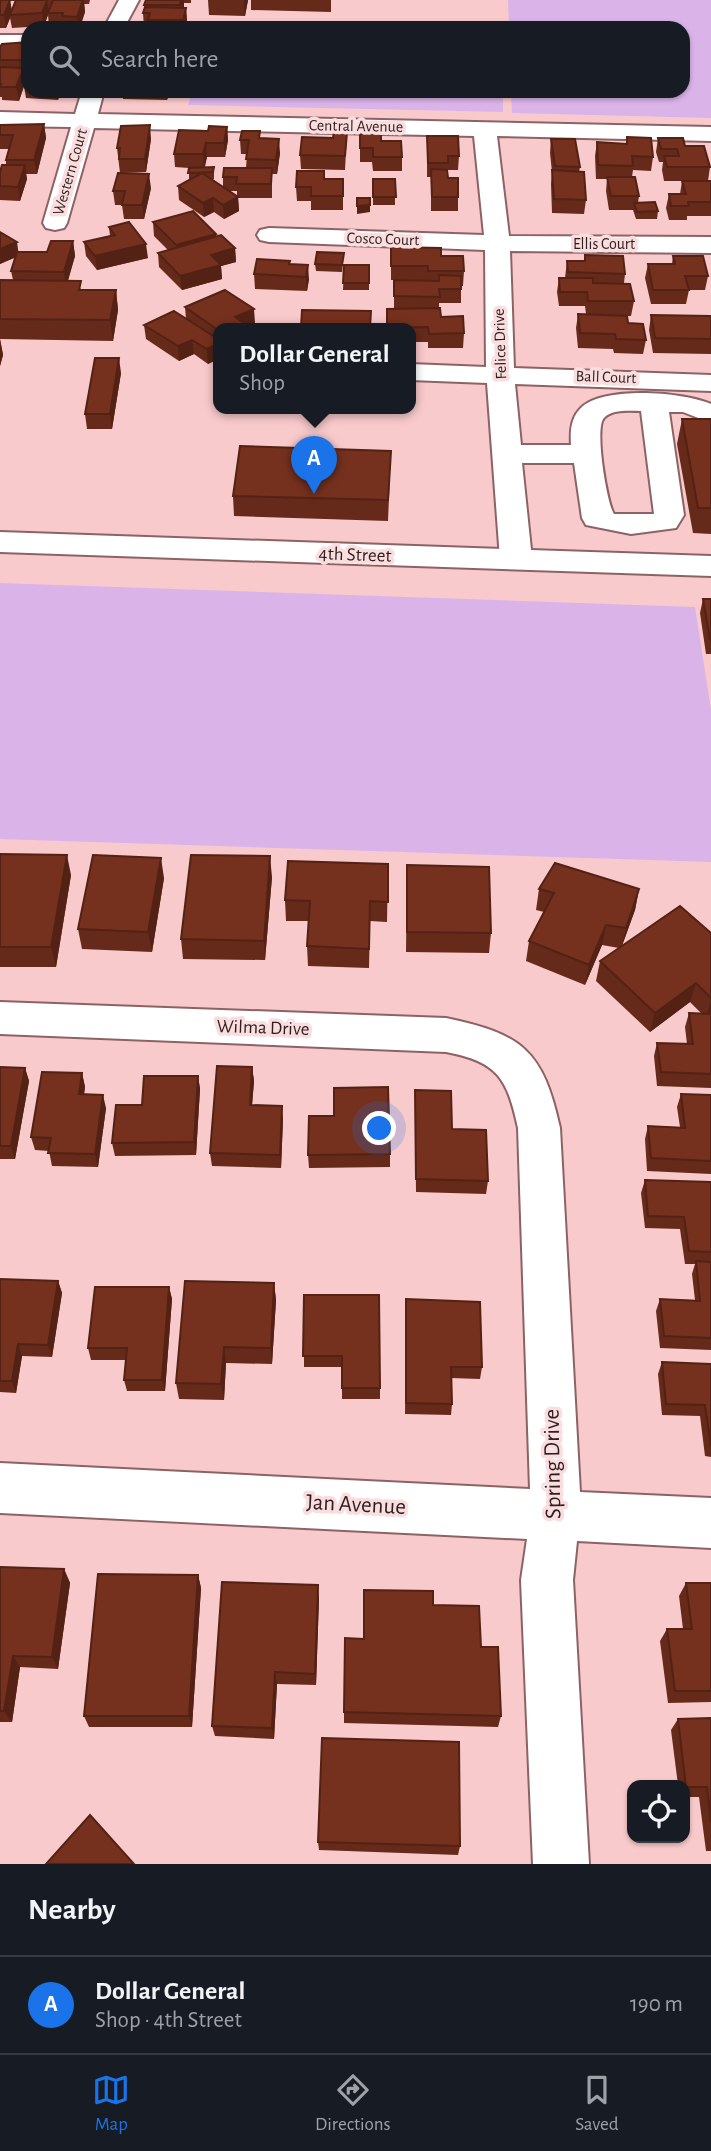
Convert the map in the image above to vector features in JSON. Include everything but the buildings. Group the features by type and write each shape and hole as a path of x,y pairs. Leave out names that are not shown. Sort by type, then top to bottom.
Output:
{"street":[{"path":"118,21 128,0"},
{"path":"0,41 21,41"},
{"name":"Western Court","path":"55,223 91,98"},
{"name":"Central Avenue","path":"0,119 711,134"},
{"name":"Felice Drive","path":"485,129 497,243 500,374 516,559"},
{"name":"Cosco Court","path":"269,235 497,243"},
{"name":"Ellis Court","path":"497,243 711,245"},
{"name":"Ball Court","path":"416,372 711,383"},
{"path":"654,403 669,515 665,521 655,524 607,523 597,518 587,454 585,427 589,416 614,403 654,403 688,404 711,414"},
{"path":"507,454 587,454"},
{"name":"4th Street","path":"0,542 711,566"},
{"name":"Wilma Drive","path":"0,1018 446,1035 479,1041 499,1051 518,1067"},
{"name":"Spring Drive","path":"518,1067 532,1090 539,1128 556,1514 547,1580 561,1864"},
{"name":"Jan Avenue","path":"0,1488 711,1523"}],"shaded area":[{"path":"508,0 711,0 711,118 512,113 511,98 690,98 690,21 509,21"},
{"path":"190,98 503,98 503,112 188,105"},
{"path":"0,583 695,607 711,710 711,862 0,839"}],"place":[{"name":"Dollar General","path":"314,494"}]}
